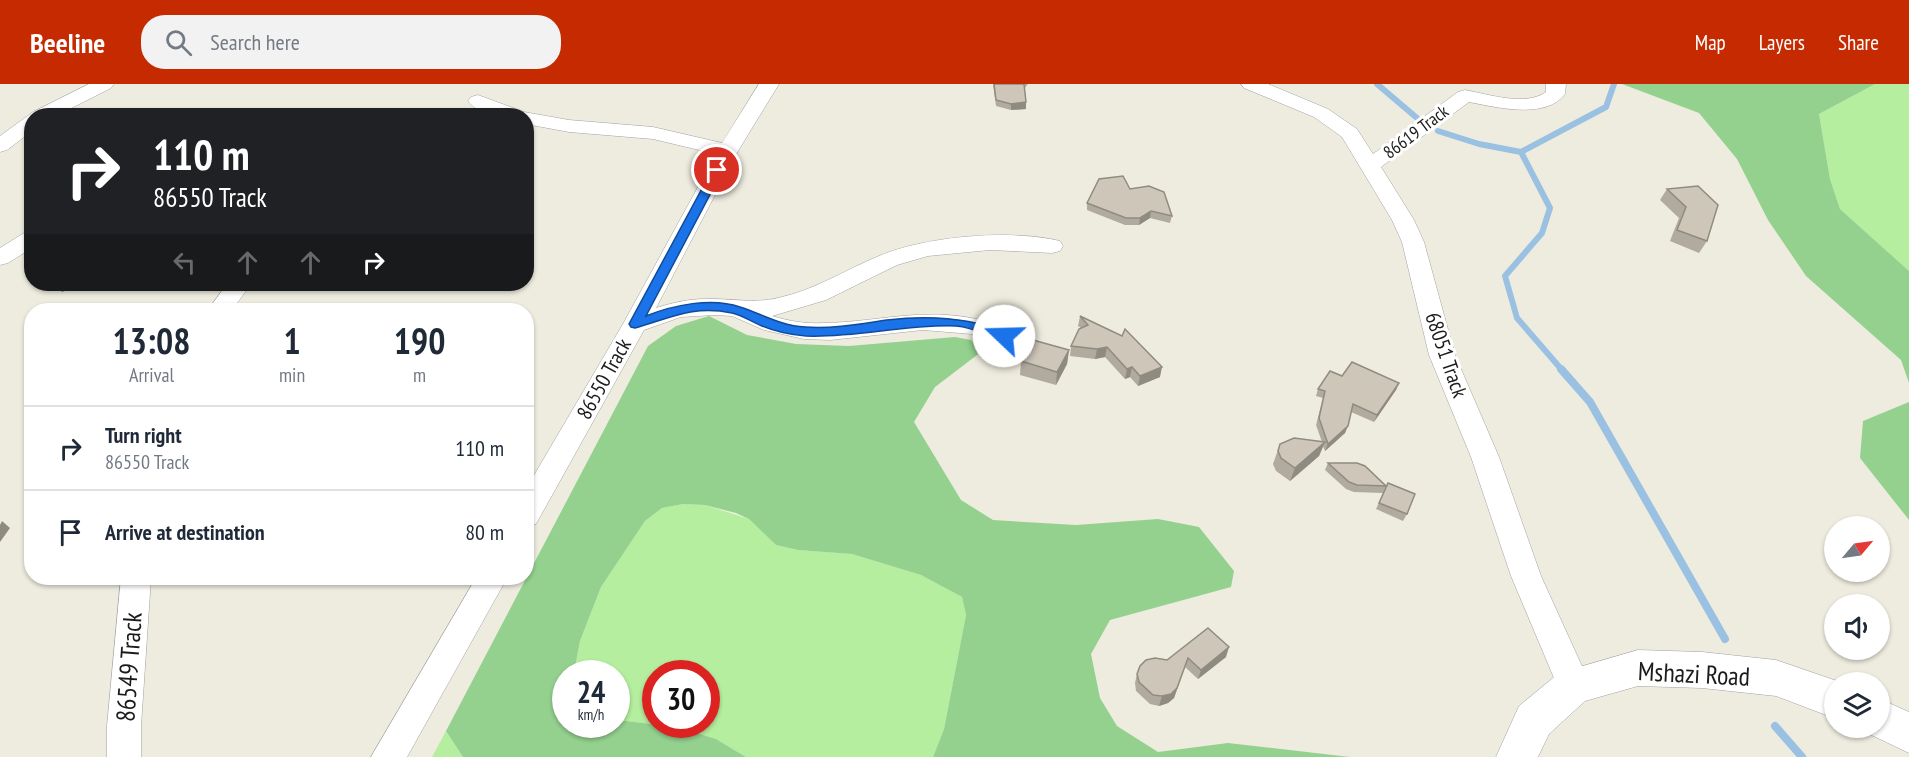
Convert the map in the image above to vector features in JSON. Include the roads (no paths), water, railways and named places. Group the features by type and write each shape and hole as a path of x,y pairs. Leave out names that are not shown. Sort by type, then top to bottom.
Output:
{"street":[{"path":"56,108 104,84"},
{"name":"86550 Track","path":"534,502 635,324 728,151 769,84"},
{"name":"68051 Track","path":"1251,84 1338,123 1357,142 1393,201 1413,242 1442,355 1485,457 1526,576 1574,686"},
{"name":"86619 Track","path":"1370,166 1466,96 1497,103 1522,105 1547,100 1555,94 1556,84"},
{"path":"478,101 496,108"},
{"path":"534,119 569,126 653,133 728,151"},
{"path":"0,146 24,126"},
{"path":"0,258 24,243"},
{"path":"635,324 667,312 697,307 736,310 768,308 807,298 841,285 888,261 920,251 972,244 1052,246"},
{"path":"736,310 769,324 804,332 832,332 891,324 958,322 981,327 1004,336"},
{"name":"86549 Track","path":"124,757 124,726 135,585"},
{"path":"388,757 488,585"},
{"name":"Mshazi Road","path":"1517,757 1534,720 1574,686 1638,668 1691,670 1776,678 1824,695"},
{"path":"1890,723 1909,733"}],"waterway":[{"path":"1377,84 1417,118"},
{"path":"1521,152 1606,107 1614,84"},
{"path":"1438,131 1479,144 1521,152"},
{"path":"1521,152 1550,208 1542,233 1505,276 1517,318 1562,370"},
{"path":"1561,369 1590,402 1725,639"},
{"path":"1775,726 1802,757"}]}
